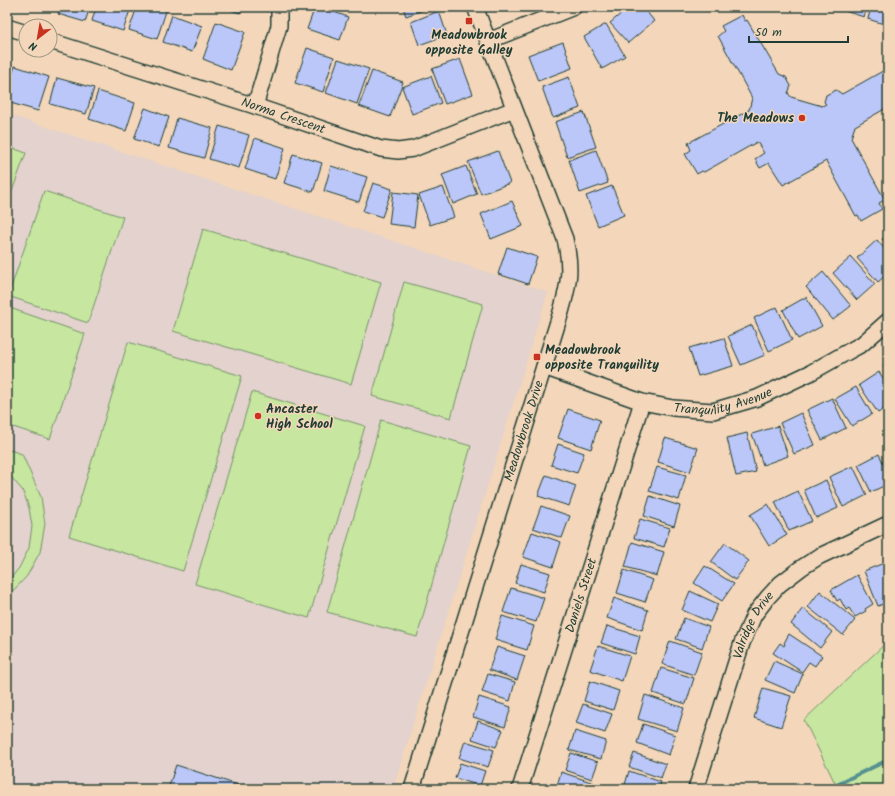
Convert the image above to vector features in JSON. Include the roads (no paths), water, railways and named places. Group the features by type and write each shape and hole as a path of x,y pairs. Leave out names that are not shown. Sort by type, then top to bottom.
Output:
{"street":[{"path":"256,106 279,26 279,7"},
{"name":"Meadowbrook Drive","path":"412,789 544,367 566,293 570,263 565,239 475,7"},
{"path":"488,41 574,7"},
{"path":"7,27 18,30"},
{"name":"Norma Crescent","path":"58,44 256,106 381,149 398,152 413,149 514,109"},
{"name":"Tranquility Avenue","path":"544,367 642,402 673,408 713,411 748,401 810,373 862,344 888,321"},
{"name":"Daniels Street","path":"520,789 642,402"},
{"name":"Valridge Drive","path":"696,789 742,643 754,615 780,584 801,568 820,556 888,524"}],"waterway":[{"path":"830,789 888,760"}],"place":[{"name":"Meadowbrook opposite Galley","path":"469,21"},
{"name":"The Meadows","path":"802,118"},
{"name":"Meadowbrook opposite Tranquility","path":"537,357"},
{"name":"Ancaster High School","path":"258,416"}]}
